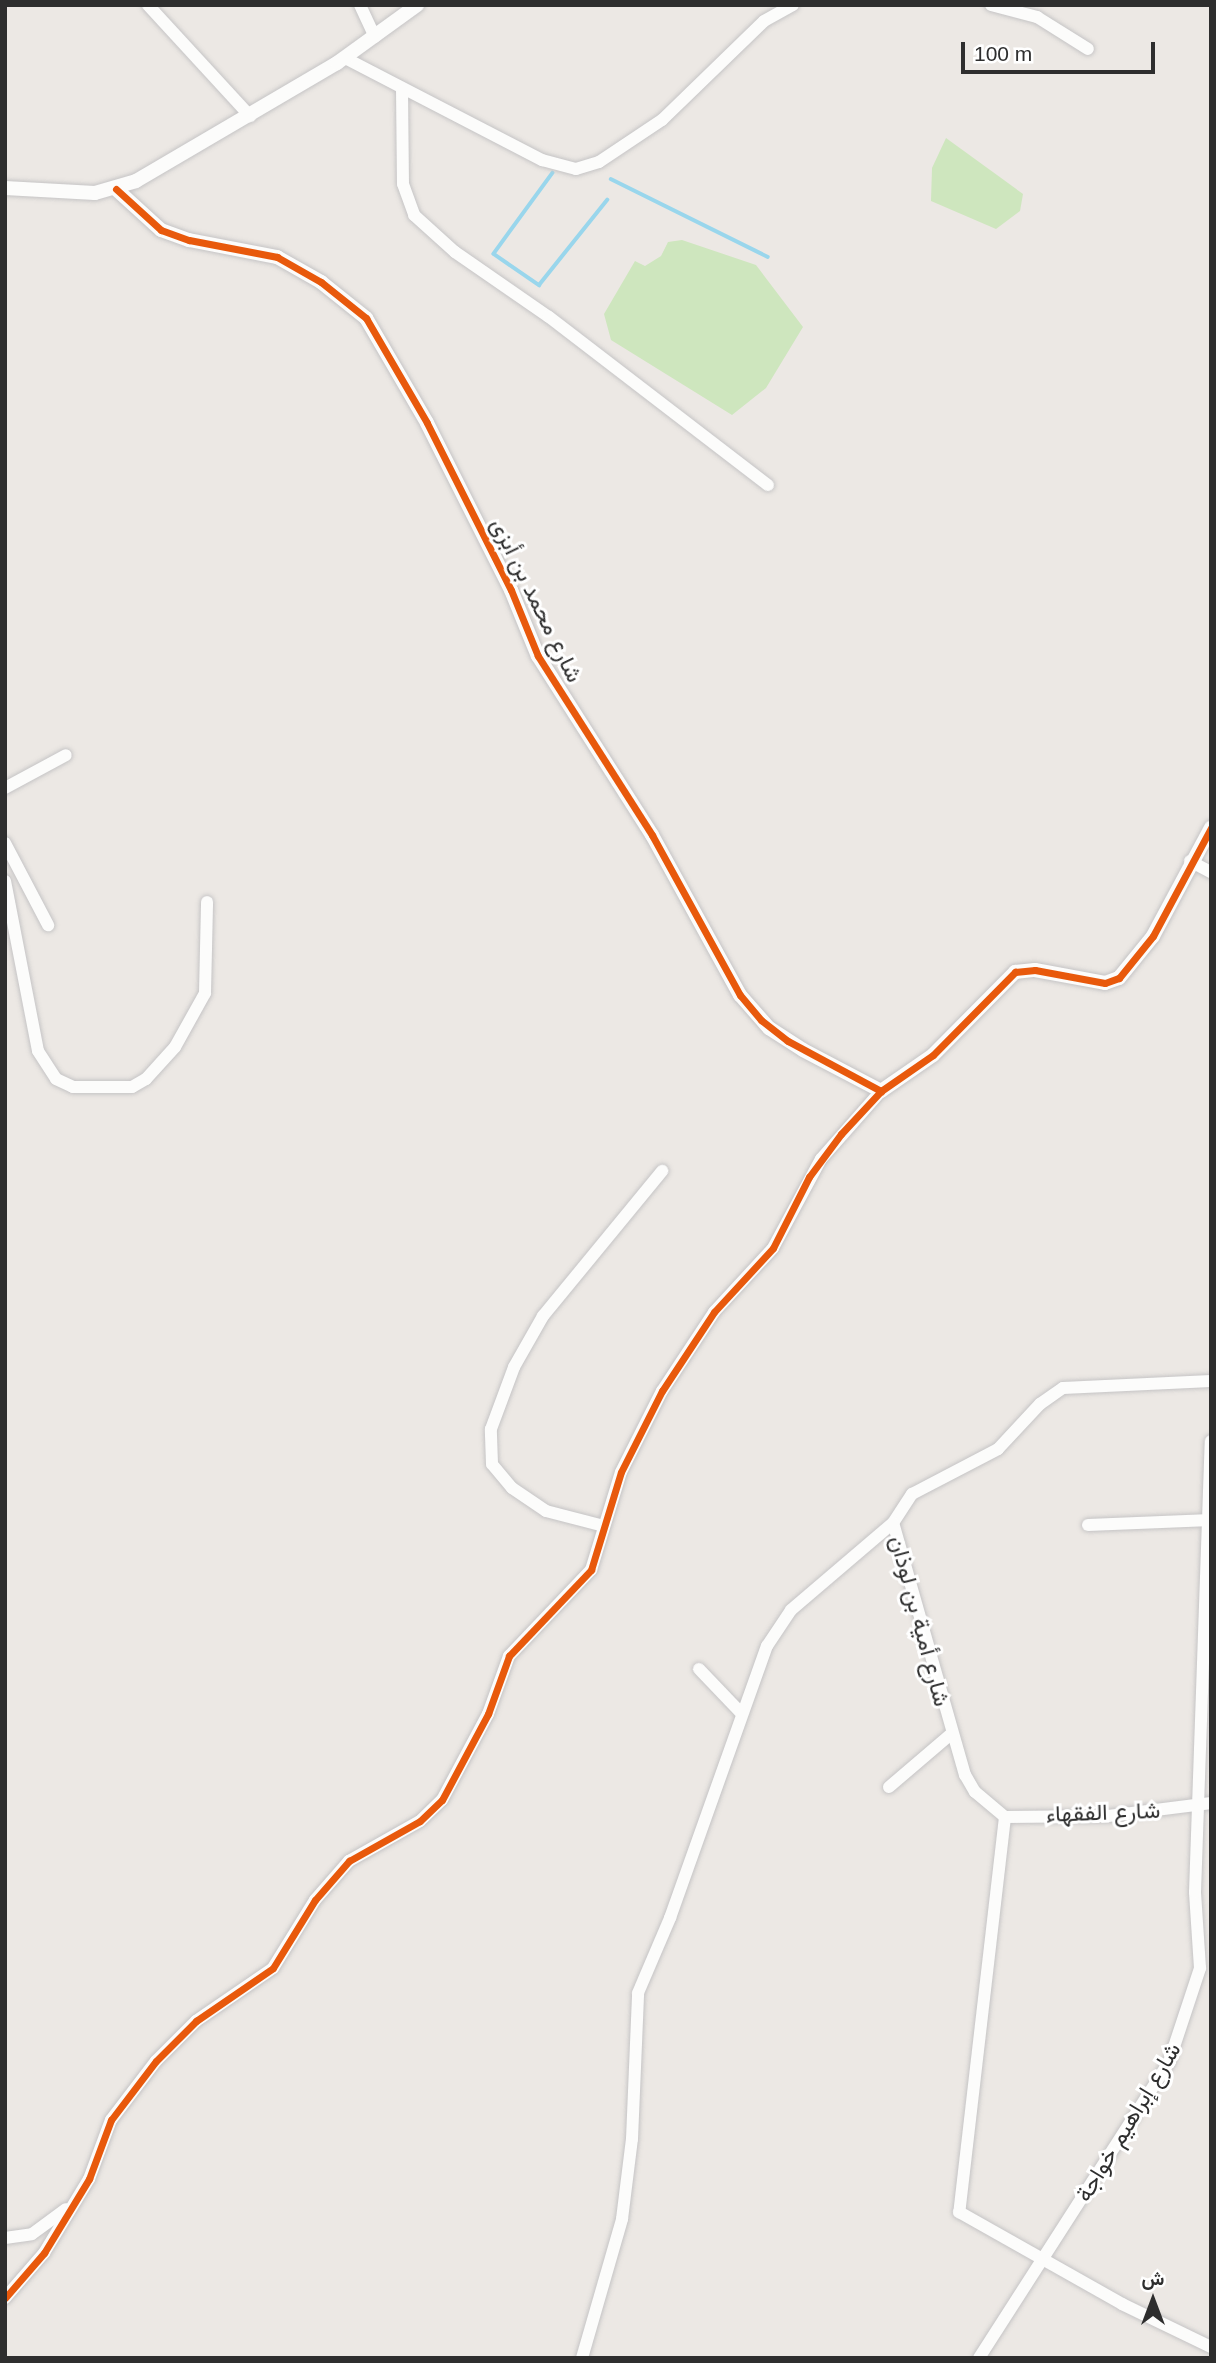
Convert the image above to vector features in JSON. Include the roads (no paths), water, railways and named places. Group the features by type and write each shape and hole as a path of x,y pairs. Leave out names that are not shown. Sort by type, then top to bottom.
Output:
{"street":[{"path":"148,5 250,116"},
{"path":"360,5 375,37"},
{"path":"5,188 67,195 116,190 250,116 345,58 417,5"},
{"path":"345,58 542,160 565,168 586,167 662,120 764,21 793,5"},
{"path":"991,5 1037,17 1088,49"},
{"path":"402,89 402,184 408,203 423,225 768,485"},
{"name":"شارع محمد بن أبزى","path":"116,190 161,230 189,240 277,257 321,282 366,318 428,423 511,590 538,656 652,835 740,995 761,1020 788,1041 881,1091"},
{"path":"5,788 66,755"},
{"path":"7,2293 44,2253 71,2204 89,2179 111,2120 167,2049 196,2021 273,1968 315,1900 349,1861 420,1821 442,1800 488,1714 509,1656 586,1579 630,1451 691,1346 714,1312 773,1248 821,1159 881,1091 933,1055 1015,972 1035,970 1105,983 1119,978 1153,936 1190,861 1211,828"},
{"path":"5,843 48,925"},
{"path":"1190,861 1211,872"},
{"path":"5,881 38,1051 56,1079 73,1087 132,1087 146,1080 175,1047 205,993 207,902"},
{"path":"604,1526 545,1511 512,1488 492,1464 491,1429 514,1367 542,1317 662,1171"},
{"name":"شارع أمية بن لوذان","path":"1005,1817 969,1783 951,1734 893,1522 912,1494 998,1449 1040,1404 1063,1388 1211,1381"},
{"name":"شارع إبراهيم خواجة","path":"979,2358 1169,2063 1200,1968 1205,1939 1195,1892 1205,1803 1211,1441"},
{"path":"1088,1525 1210,1520"},
{"path":"582,2358 624,2207 632,2139 638,1993 670,1918 742,1714 778,1627 806,1596 893,1522"},
{"path":"699,1669 742,1714"},
{"path":"889,1787 951,1734"},
{"name":"شارع الفقهاء","path":"1005,1817 1108,1816 1205,1803"},
{"path":"1005,1817 959,2212 1044,2260 1211,2347"},
{"path":"5,2238 41,2230 71,2204"}],"waterway":[{"path":"553,173 494,254 539,285 607,200"},
{"path":"611,179 768,257"}]}
